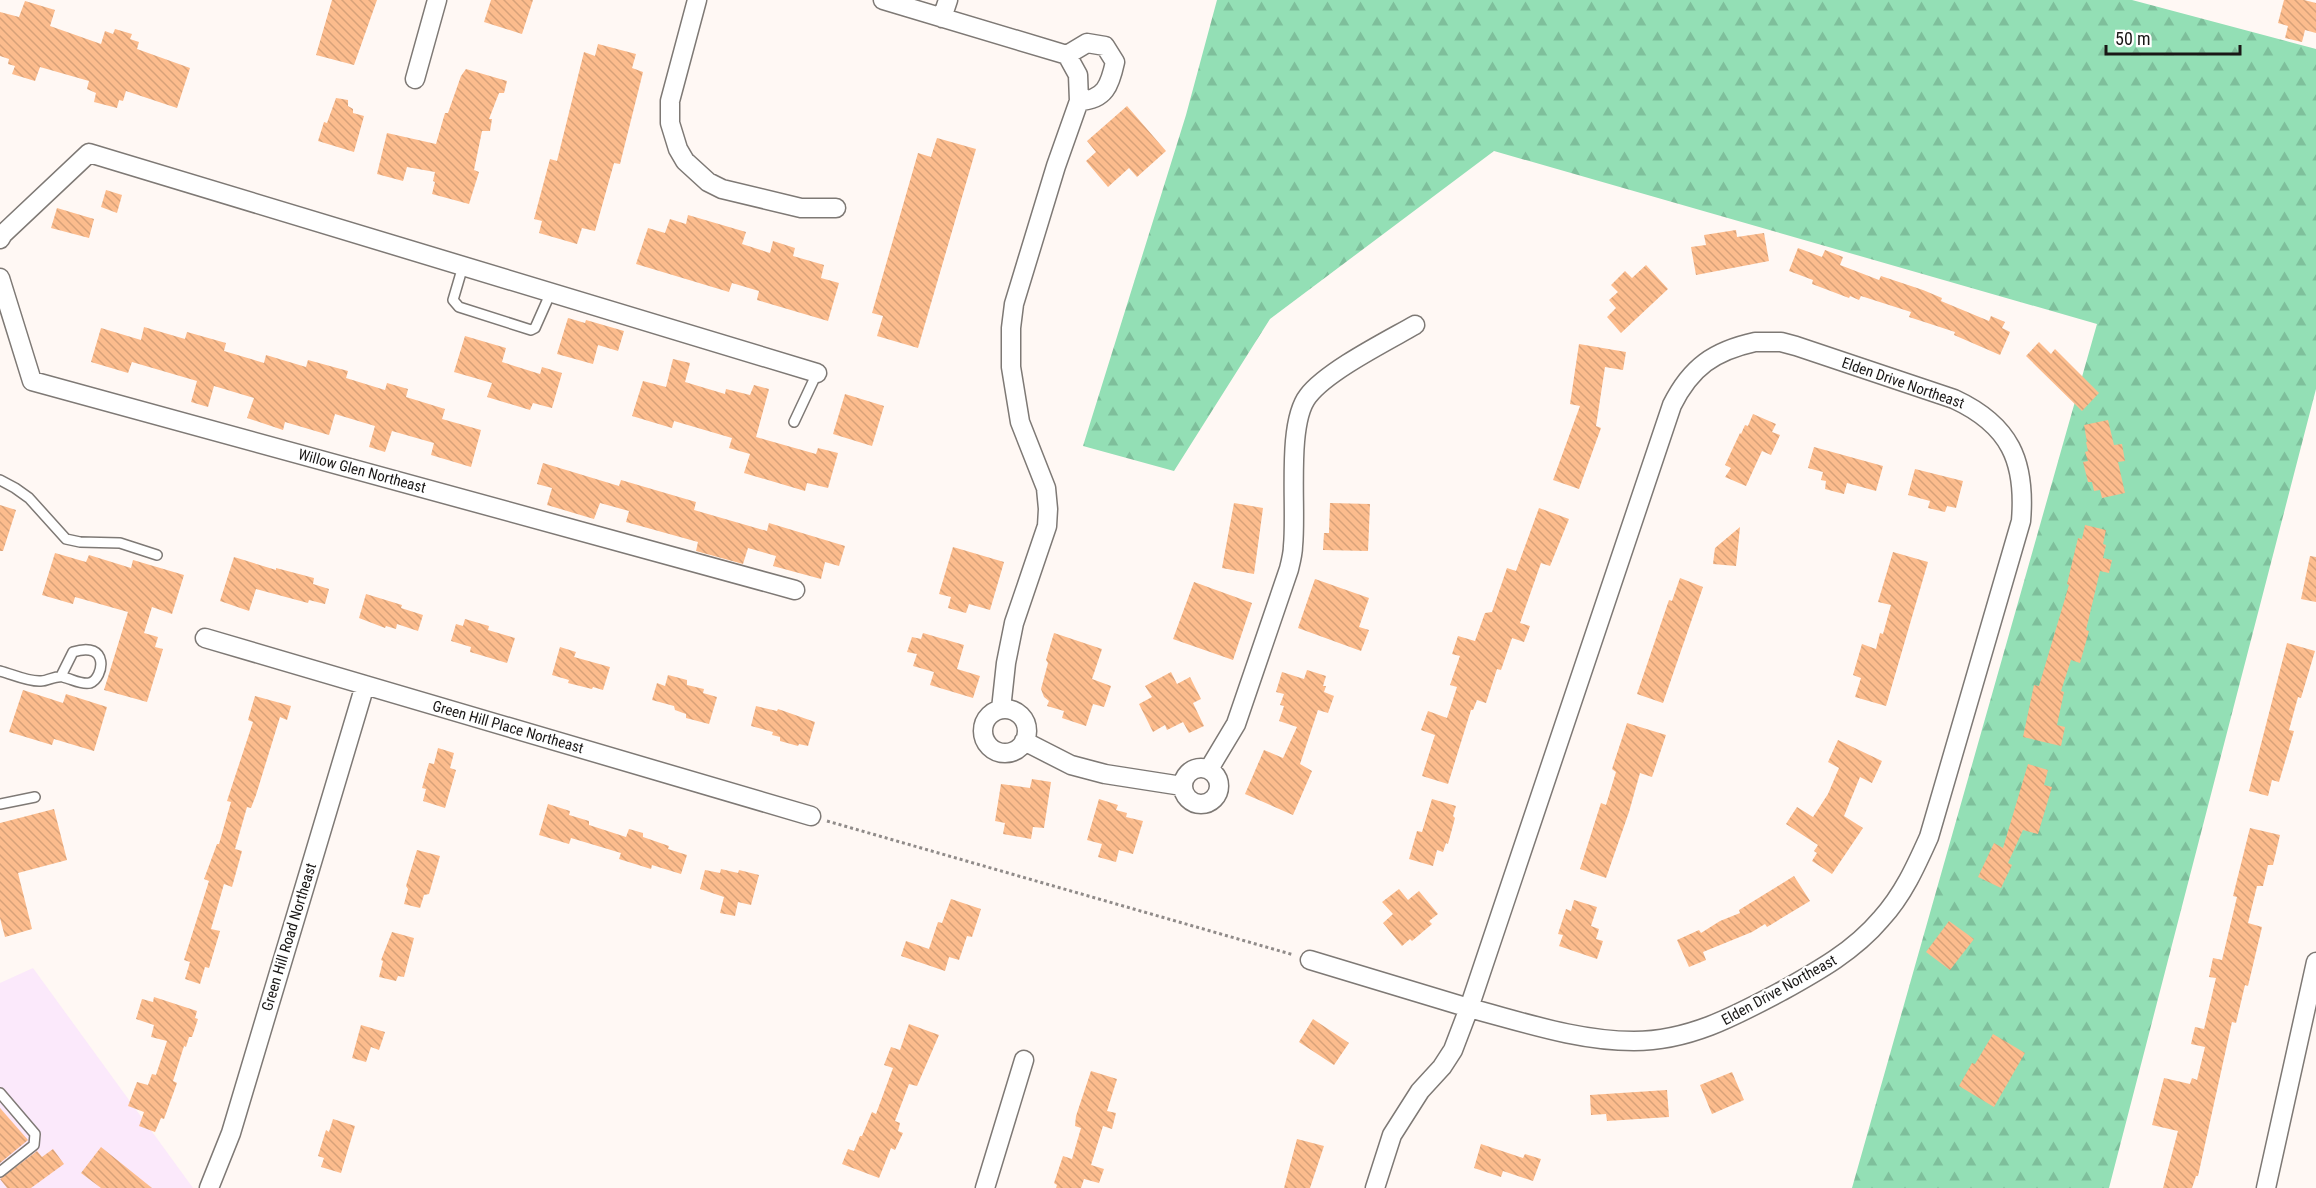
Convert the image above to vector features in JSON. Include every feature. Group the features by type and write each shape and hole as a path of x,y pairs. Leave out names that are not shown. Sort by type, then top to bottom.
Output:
{"street":[{"path":"415,79 437,0"},
{"path":"697,0 670,101 670,123 678,149 685,161 708,182 722,189 801,208 836,208"},
{"path":"883,0 945,9 1067,55 1078,75 1079,101 1056,166 1014,304 1011,338 1013,378 1020,422 1046,488 1048,509 1047,526 1014,623 1006,663 1001,709"},
{"path":"1067,55 1087,43 1105,46 1115,62 1111,82 1101,95 1089,101 1079,101"},
{"path":"1,236 89,153 818,373"},
{"name":"Willow Glen Northeast","path":"0,278 32,381 795,590"},
{"path":"1209,769 1236,724 1290,568 1293,546 1296,430 1304,401 1318,385 1368,351 1415,325"},
{"name":"Elden Drive Northeast","path":"1375,1188 1392,1135 1420,1091 1454,1050 1672,405 1689,377 1708,359 1731,347 1755,342 1781,342 1954,399 1972,407 1989,419 2006,440 2018,464 2024,493 2021,520 1929,837 1909,880 1882,919 1854,946 1819,971 1732,1018 1678,1036 1635,1041 1592,1039 1469,1008"},
{"name":"Green Hill Place Northeast","path":"205,638 811,816"},
{"name":"Green Hill Road Northeast","path":"209,1188 231,1133 365,685"},
{"path":"1001,709 1009,710 1023,718 1026,726 1024,741 1012,752 996,751 990,747 983,732 984,724 988,717 1001,709"},
{"path":"1024,741 1071,765 1105,774 1182,786"},
{"path":"1194,769 1209,769 1215,773 1220,787 1214,800 1201,805 1188,799 1182,786 1188,773 1194,769"},
{"path":"1310,960 1469,1008"},
{"path":"2266,1188 2316,962"},
{"path":"985,1188 1024,1059"}],"lane":[{"path":"463,266 453,300 459,307 531,330 535,328 551,292"},
{"path":"794,423 818,373"},
{"path":"0,480 29,498 66,539 80,542 120,543 157,555"},
{"path":"0,671 40,681 61,676 75,682 90,683 96,679 101,658 97,652 92,650 82,649 73,652 61,676"},
{"path":"0,804 35,797"},
{"path":"0,1093 35,1134 34,1145 0,1172"}],"path":[{"path":"811,816 1310,960"}],"shaded area":[{"path":"33,968 193,1188 0,1188 0,983"}],"green space":[{"path":"1217,0 2132,0 2316,49 2316,389 2109,1188 1852,1188 2097,324 1494,151 1270,319 1174,471 1083,446 1186,115"}],"building":[{"path":"332,0 377,0 354,65 316,55"},
{"path":"491,0 533,0 522,34 484,22"},
{"path":"2284,0 2304,0 2316,3 2316,33 2305,30 2302,42 2285,38 2288,26 2278,23"},
{"path":"25,1 55,10 50,26 101,44 105,31 113,34 115,29 132,34 130,39 139,42 137,49 190,68 177,108 126,91 123,101 119,100 117,108 94,102 96,93 87,89 89,81 40,67 35,81 12,74 15,66 8,64 9,59 0,56 0,12 19,17"},
{"path":"598,44 636,54 632,68 643,72 620,164 614,163 595,231 582,228 577,244 539,233 542,221 534,219 550,159 557,161 584,52 595,56"},
{"path":"466,69 507,81 504,93 499,93 489,119 492,119 490,131 482,131 474,170 479,172 469,204 432,194 435,172 407,167 403,181 377,174 387,133 436,144 445,113 448,113 461,76"},
{"path":"336,98 348,100 348,106 353,109 353,113 364,116 354,152 318,141 324,122 327,123"},
{"path":"1127,106 1166,151 1137,177 1129,168 1108,187 1086,161 1096,152 1087,141"},
{"path":"937,138 976,149 918,348 877,336 883,316 872,313 918,153 931,157"},
{"path":"106,190 122,195 117,213 101,207"},
{"path":"57,208 94,219 89,238 51,228"},
{"path":"688,215 746,232 742,244 770,253 773,241 795,248 793,256 824,265 821,278 839,283 828,321 757,300 759,291 732,283 729,292 636,264 648,228 665,233 670,219 686,224"},
{"path":"1736,230 1737,237 1764,233 1769,261 1696,275 1691,247 1706,245 1704,235"},
{"path":"1798,248 1822,257 1825,250 1843,257 1840,265 1879,280 1881,276 1923,290 1942,298 1941,301 1989,321 1991,316 2005,322 2002,328 2010,332 2000,355 1954,335 1955,332 1909,317 1911,312 1861,296 1859,300 1850,296 1849,298 1812,284 1813,280 1789,271"},
{"path":"1646,265 1668,289 1621,333 1607,317 1616,308 1609,300 1618,292 1611,285 1625,271 1632,278"},
{"path":"568,318 585,323 586,320 624,331 618,351 598,345 593,364 557,354"},
{"path":"144,327 185,339 187,332 226,343 224,351 264,363 266,355 306,367 308,360 348,371 346,378 385,390 387,383 408,389 406,397 445,409 442,419 481,430 471,467 431,455 434,443 392,431 385,452 369,447 375,426 335,414 329,435 285,422 283,430 247,418 254,398 214,386 208,407 191,402 197,381 132,362 128,373 91,362 101,328 141,340"},
{"path":"465,336 506,348 502,362 540,374 542,367 562,373 552,408 533,403 530,410 487,397 492,383 454,372"},
{"path":"2039,342 2051,354 2055,349 2099,393 2082,411 2026,356"},
{"path":"1579,344 1626,352 1623,370 1605,367 1596,426 1601,428 1579,489 1553,480 1580,406 1570,404"},
{"path":"673,359 690,363 685,382 725,394 726,389 750,395 754,385 769,389 756,437 816,454 818,448 838,453 828,488 807,483 805,491 744,473 750,454 729,448 732,438 674,421 672,428 632,416 643,381 666,387"},
{"path":"845,394 884,406 872,446 833,434"},
{"path":"1753,414 1776,424 1772,432 1780,435 1771,455 1762,451 1746,486 1725,477 1731,468 1725,465 1740,433 1745,425 1748,426"},
{"path":"2108,420 2114,445 2122,444 2125,461 2118,462 2125,493 2102,498 2100,490 2094,491 2092,482 2088,482 2083,462 2088,461 2085,452 2088,451 2084,425"},
{"path":"1814,447 1883,466 1876,491 1847,483 1844,494 1825,489 1826,481 1821,480 1823,472 1808,468"},
{"path":"543,463 619,486 621,480 696,502 694,510 767,531 769,523 845,546 839,566 825,562 821,579 773,566 776,556 748,548 743,564 696,551 698,542 626,522 629,511 600,503 594,519 547,505 552,488 537,484"},
{"path":"1915,469 1963,481 1956,508 1947,506 1945,512 1928,508 1930,501 1908,495"},
{"path":"1234,503 1263,508 1254,574 1222,568"},
{"path":"1330,503 1370,504 1368,551 1323,550 1324,533 1329,533"},
{"path":"0,505 16,510 3,551 0,551"},
{"path":"1539,508 1569,519 1550,566 1541,563 1520,623 1530,626 1524,642 1512,638 1501,670 1497,669 1486,703 1477,700 1471,710 1448,784 1422,776 1435,735 1421,730 1428,711 1447,718 1457,687 1450,685 1460,656 1452,654 1458,636 1475,641 1485,613 1492,612 1507,568 1516,571"},
{"path":"2085,525 2106,530 2103,558 2112,560 2109,573 2100,571 2086,630 2089,631 2080,663 2071,660 2061,691 2064,692 2057,725 2065,727 2061,746 2023,737 2034,685 2039,686 2069,585 2067,584 2078,538 2082,539"},
{"path":"1740,527 1736,566 1713,564 1715,548"},
{"path":"953,547 1004,562 990,610 969,604 966,613 948,608 951,597 939,594"},
{"path":"1893,552 1928,562 1886,706 1855,697 1861,678 1853,675 1862,644 1876,649 1880,633 1883,634 1891,605 1878,602"},
{"path":"55,553 86,562 89,555 131,568 133,560 184,575 172,614 152,607 144,633 158,637 155,647 163,649 147,702 104,690 128,612 75,597 73,604 42,595"},
{"path":"2310,556 2316,557 2316,602 2301,599"},
{"path":"234,557 276,570 276,568 314,578 313,584 329,589 325,604 309,600 308,603 256,589 249,611 220,601"},
{"path":"1680,578 1703,587 1663,703 1637,694 1669,600 1672,601"},
{"path":"1315,579 1369,598 1359,627 1369,630 1361,651 1298,628"},
{"path":"1194,582 1252,603 1233,660 1173,639"},
{"path":"366,594 402,605 401,608 423,615 418,631 397,624 396,629 386,626 385,628 359,618"},
{"path":"465,619 489,626 488,630 515,638 507,663 470,652 471,647 451,641 456,624 463,626"},
{"path":"923,633 964,645 957,669 980,676 973,698 930,685 934,672 913,666 917,654 907,652 912,637 921,639"},
{"path":"1054,633 1102,649 1092,679 1111,686 1104,707 1093,704 1086,726 1062,718 1064,711 1047,706 1049,701 1044,697 1041,689"},
{"path":"2287,643 2315,651 2301,698 2298,697 2289,730 2294,731 2279,782 2272,780 2268,796 2249,791"},
{"path":"560,647 576,652 574,657 610,667 603,690 568,683 569,680 552,675"},
{"path":"1307,670 1326,676 1324,692 1334,696 1328,713 1318,710 1300,764 1312,771 1293,815 1245,794 1264,750 1283,758 1297,727 1279,721 1284,706 1280,705 1284,694 1276,692 1282,672 1304,679"},
{"path":"1171,672 1177,684 1190,677 1201,699 1193,703 1204,726 1189,733 1183,722 1167,730 1165,725 1153,732 1139,704 1152,697 1145,686"},
{"path":"668,675 687,680 687,685 704,689 703,693 717,697 709,724 686,718 686,714 675,710 674,706 652,700 657,683 665,686"},
{"path":"23,690 63,703 66,694 107,707 94,751 54,739 52,745 9,732"},
{"path":"255,696 291,706 287,720 280,717 256,795 251,808 247,807 235,849 242,851 232,887 224,884 211,929 220,931 209,968 205,967 200,984 185,979 190,962 184,960 209,881 204,879 217,844 219,844 231,802 227,801 253,722 248,720"},
{"path":"756,706 777,711 778,709 815,722 808,746 780,741 780,737 772,735 773,732 751,726"},
{"path":"1627,723 1666,735 1652,777 1640,773 1606,878 1580,869 1601,803 1606,805 1616,772 1612,769"},
{"path":"1838,740 1882,761 1872,783 1860,777 1844,816 1863,828 1832,874 1812,861 1817,853 1814,851 1818,845 1786,824 1797,807 1813,817 1828,794 1839,768 1828,762"},
{"path":"438,748 454,753 450,768 456,770 445,808 423,801 426,789 422,788 429,763 434,764"},
{"path":"2028,764 2048,770 2044,785 2052,787 2038,834 2023,830 2008,863 2012,865 2001,888 1978,877 1994,843 2003,848"},
{"path":"1032,779 1051,782 1044,828 1033,827 1031,839 1003,834 1005,823 995,821 1001,784 1030,788"},
{"path":"1099,799 1118,805 1116,810 1127,813 1126,817 1143,821 1133,854 1119,850 1116,862 1098,857 1102,844 1087,840"},
{"path":"1432,799 1456,806 1448,844 1446,843 1443,852 1437,850 1433,866 1409,859 1417,831 1422,832"},
{"path":"548,804 570,811 569,815 589,821 589,825 626,837 629,829 643,833 643,837 687,855 681,874 652,865 651,869 619,859 621,853 571,838 569,844 539,835"},
{"path":"54,809 67,860 18,873 32,929 5,937 0,918 0,823"},
{"path":"2250,828 2280,835 2273,865 2268,865 2263,886 2257,886 2248,923 2262,927 2248,986 2245,985 2236,1023 2232,1022 2198,1176 2192,1188 2163,1188 2178,1131 2152,1125 2164,1078 2190,1084 2192,1078 2197,1080 2205,1047 2191,1044 2195,1027 2204,1029 2216,978 2209,977 2213,958 2222,960 2237,897 2233,896"},
{"path":"417,850 440,856 429,894 424,895 420,908 404,904 408,889 406,886"},
{"path":"721,869 738,873 739,870 759,875 751,905 738,902 735,916 720,913 724,897 700,889 705,870 720,873"},
{"path":"1794,876 1810,901 1767,927 1765,924 1752,932 1703,952 1706,960 1689,967 1677,940 1699,930 1701,933 1720,921 1740,913 1739,910"},
{"path":"1399,889 1408,900 1419,891 1438,914 1429,921 1432,924 1412,941 1410,939 1402,946 1383,923 1393,914 1382,902"},
{"path":"951,899 981,909 972,937 967,936 959,960 949,957 945,971 901,956 906,941 929,949 938,922 942,923"},
{"path":"1574,900 1597,907 1591,926 1599,929 1596,939 1603,941 1597,959 1559,946 1563,935 1558,934 1566,909 1571,911"},
{"path":"1949,921 1974,939 1950,970 1926,952"},
{"path":"392,932 414,938 404,977 398,976 396,981 379,977 383,961 381,960"},
{"path":"154,997 197,1011 195,1018 198,1019 192,1037 189,1037 186,1047 184,1046 173,1081 177,1083 164,1119 161,1118 155,1132 139,1126 144,1112 128,1106 137,1082 148,1085 152,1074 156,1075 167,1041 151,1037 154,1025 136,1019 142,999 153,1002"},
{"path":"1313,1019 1349,1043 1334,1065 1299,1042"},
{"path":"909,1024 939,1035 917,1086 909,1084 895,1121 900,1123 898,1131 903,1133 895,1150 891,1148 879,1178 842,1164 848,1149 854,1151 872,1112 876,1114 893,1068 884,1065 891,1047 900,1050"},
{"path":"361,1025 385,1032 379,1050 371,1047 366,1062 352,1058"},
{"path":"1993,1034 2025,1053 1994,1107 1959,1086"},
{"path":"1091,1071 1117,1079 1107,1111 1116,1113 1112,1129 1103,1126 1091,1165 1104,1169 1099,1183 1084,1179 1081,1188 1056,1188 1057,1185 1054,1183 1063,1156 1072,1159 1081,1128 1075,1126 1076,1116"},
{"path":"1732,1072 1744,1100 1712,1114 1700,1085"},
{"path":"1667,1090 1669,1117 1607,1121 1606,1114 1591,1115 1590,1095"},
{"path":"0,1108 28,1140 0,1163"},
{"path":"333,1119 355,1126 341,1173 321,1167 324,1158 318,1156 326,1130 329,1132"},
{"path":"1297,1139 1324,1146 1310,1188 1284,1188"},
{"path":"1481,1144 1523,1158 1525,1154 1541,1159 1533,1181 1503,1171 1501,1177 1474,1168"},
{"path":"101,1147 152,1188 101,1188 81,1173"},
{"path":"53,1149 64,1164 31,1188 7,1188 0,1179 37,1151 42,1157"}]}
